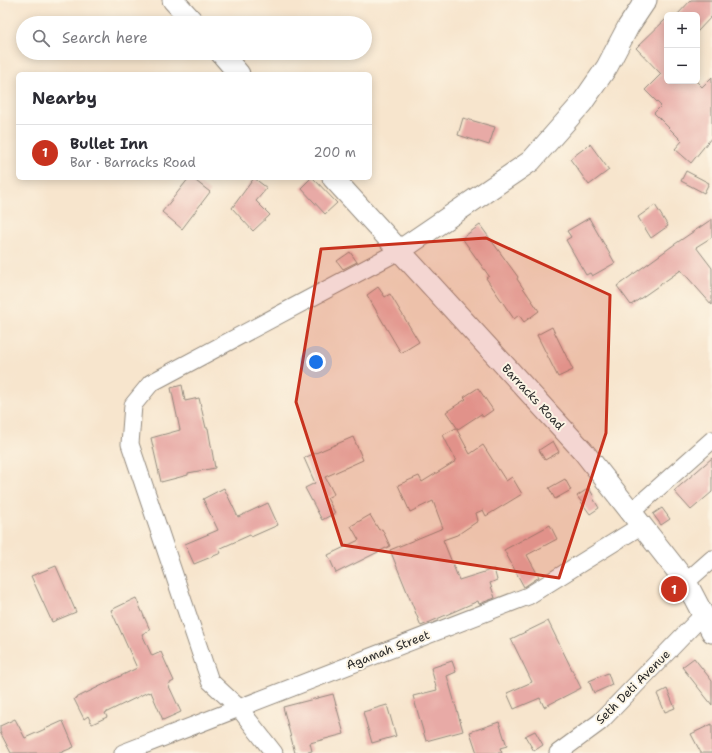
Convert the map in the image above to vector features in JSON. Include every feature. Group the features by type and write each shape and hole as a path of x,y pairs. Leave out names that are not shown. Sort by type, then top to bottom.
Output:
{"street":[{"path":"173,0 188,16"},
{"path":"274,753 239,708 210,681 207,674 130,444 132,405 151,383 399,251 531,161 582,103 607,67 628,27 646,0"},
{"path":"227,60 238,72"},
{"name":"Barracks Road","path":"335,180 582,451 686,582 708,624"},
{"name":"Agamah Street","path":"123,753 528,596 636,518 712,440"},
{"path":"686,582 712,559"},
{"name":"Seth Deti Avenue","path":"558,753 600,722 708,624"}],"highlighted area":[{"path":"486,238 610,295 606,433 559,578 342,545 296,402 321,249"}],"building":[{"path":"691,0 712,0 712,16 700,29 700,12 680,12"},
{"path":"664,21 664,84 699,84 702,87 712,77 712,137 691,163 675,149 682,141 654,113 661,106 645,90 661,74 636,48"},
{"path":"463,118 495,127 489,145 458,135"},
{"path":"590,144 609,170 589,185 570,159"},
{"path":"686,171 709,183 704,193 681,181"},
{"path":"187,180 195,180 210,192 182,229 162,212"},
{"path":"253,180 257,180 267,188 256,201 270,215 253,231 232,208"},
{"path":"309,180 315,180 337,203 325,214 301,188"},
{"path":"655,205 668,226 651,238 638,217"},
{"path":"589,218 615,263 592,276 590,273 586,275 566,240 571,237 567,231"},
{"path":"712,219 712,237 696,247 712,268 712,305 681,270 631,305 617,286"},
{"path":"480,225 518,277 517,279 539,311 524,322 519,315 514,319 486,278 489,276 462,238"},
{"path":"350,252 357,262 343,269 337,261"},
{"path":"378,287 385,297 390,294 419,342 401,353 367,295"},
{"path":"552,327 573,370 558,377 537,335"},
{"path":"182,385 185,401 199,398 206,428 208,428 215,468 188,473 188,475 161,482 151,438 180,430 171,388"},
{"path":"478,388 493,410 483,417 481,414 458,429 446,412 466,399 464,397"},
{"path":"456,428 470,454 483,445 506,481 512,477 522,494 486,516 483,510 476,513 478,521 457,535 443,540 459,580 494,569 497,580 490,583 495,598 479,604 478,601 421,626 390,550 443,528 433,501 410,512 398,485 419,476 422,482 456,461 443,435"},
{"path":"353,437 363,460 325,477 334,494 327,498 335,513 322,520 305,488 315,483 304,458"},
{"path":"553,441 559,452 545,460 539,450"},
{"path":"712,458 712,492 691,510 674,491"},
{"path":"565,479 571,490 555,499 549,488"},
{"path":"224,488 238,517 268,503 278,525 251,537 250,535 219,549 221,553 194,564 185,544 218,530 203,499"},
{"path":"589,488 599,508 590,514 577,496"},
{"path":"662,508 670,519 661,525 653,514"},
{"path":"370,515 379,530 382,529 390,546 336,573 328,555 359,540 351,526"},
{"path":"550,525 557,539 527,555 539,577 524,587 504,550"},
{"path":"56,566 76,612 52,622 31,576"},
{"path":"136,598 150,630 142,634 152,656 161,652 174,681 168,684 181,712 163,720 151,692 148,692 105,713 107,717 92,724 88,716 84,719 74,699 137,668 111,610"},
{"path":"548,621 581,688 544,707 540,698 514,709 507,693 532,682 511,639"},
{"path":"694,658 712,681 712,705 682,667"},
{"path":"452,661 456,672 447,676 463,731 426,741 413,696 437,690 431,668"},
{"path":"608,673 612,685 594,693 589,681"},
{"path":"667,689 675,708 665,712 657,694"},
{"path":"333,694 344,734 310,743 312,751 295,753 283,707"},
{"path":"387,705 396,736 372,743 363,712"},
{"path":"15,719 25,738 63,721 74,747 60,753 11,753 0,732 0,726"},
{"path":"499,722 507,746 500,748 502,753 477,753 470,732"},
{"path":"712,724 712,753 701,753 691,734"},
{"path":"535,731 543,745 534,751 525,736"}],"place":[{"name":"Bullet Inn","path":"674,589"}]}
